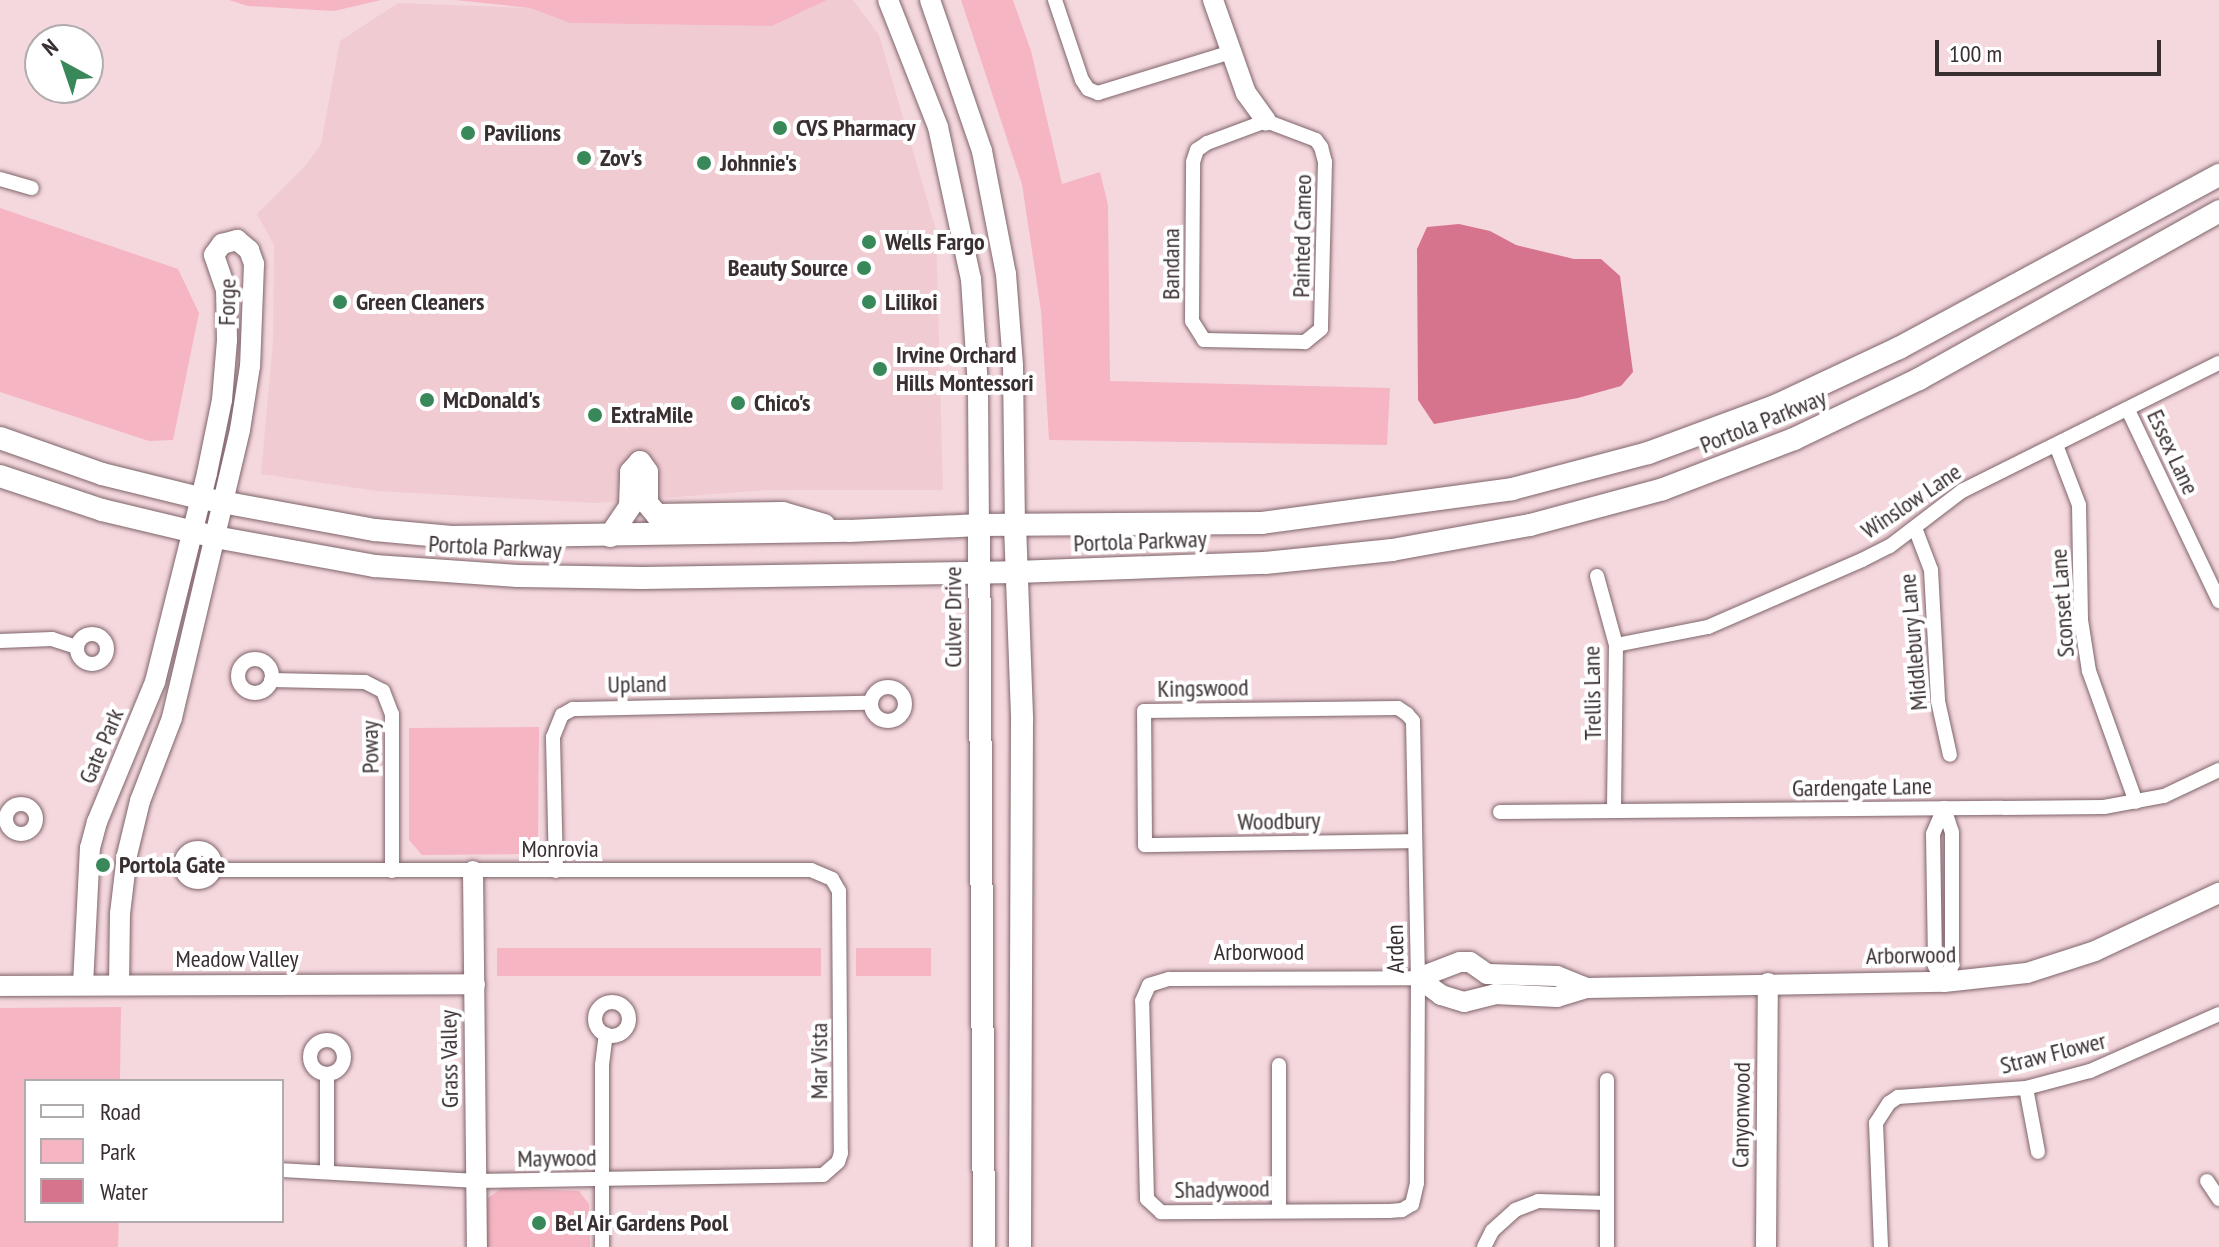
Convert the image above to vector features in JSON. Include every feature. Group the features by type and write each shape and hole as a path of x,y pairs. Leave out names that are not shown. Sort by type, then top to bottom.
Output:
{"main road":[{"name":"Portola Parkway","path":"0,438 102,474 200,498 375,530 452,537 849,531 979,525 1262,523 1512,489 1648,453 1775,406 1899,348 2219,175"},
{"name":"Portola Parkway","path":"0,476 102,510 215,537 375,566 518,576 642,578 1016,572 1265,563 1392,550 1530,525 1663,489 1794,439 1919,379 2219,211"},
{"path":"610,536 630,506 631,472 640,462 647,472 647,503 657,515 783,513 849,531"},
{"name":"Culver Drive","path":"979,525 984,1247"},
{"path":"1015,525 1022,720 1020,1247"}],"street":[{"name":"Culver Drive","path":"888,0 938,127 971,279 978,388 979,525"},
{"path":"930,0 982,151 1006,274 1013,366 1015,525"},
{"path":"1055,0 1082,80 1088,89 1098,93 1231,52"},
{"path":"1213,0 1246,93 1266,121"},
{"name":"Bandana","path":"1266,121 1207,143 1197,150 1193,162 1192,321 1204,340 1216,342 1305,342 1314,338"},
{"name":"Painted Cameo","path":"1266,121 1316,140 1325,162 1323,317 1321,329 1314,338"},
{"path":"0,179 32,188"},
{"name":"Forge","path":"193,531 222,400 227,340 226,290 214,255 222,244 237,240 253,256 253,325 240,430 215,537"},
{"name":"Winslow Lane","path":"1616,645 1673,636 1750,611 1862,560 1915,528 1962,491 2219,363"},
{"name":"Essex Lane","path":"2128,410 2219,601"},
{"name":"Sconset Lane","path":"2056,445 2079,505 2081,620 2089,671 2136,802"},
{"name":"Middlebury Lane","path":"1915,528 1931,570 1938,701 1950,755"},
{"name":"Gate Park","path":"83,985 85,893 97,822 155,682 193,531"},
{"path":"119,985 122,896 127,855 140,801 172,718 215,537"},
{"name":"Trellis Lane","path":"1597,576 1616,645 1614,811"},
{"path":"0,641 52,639 77,647"},
{"name":"Poway","path":"271,680 365,682 383,691 392,714 392,871"},
{"name":"Upland","path":"556,871 553,737 562,715 573,709 871,703"},
{"name":"Arden","path":"1398,708 1413,721 1418,978 1417,1196"},
{"name":"Kingswood","path":"1145,845 1144,711 1398,708"},
{"name":"Gardengate Lane","path":"1500,812 2104,807 2164,796 2219,770"},
{"path":"1944,808 1952,832 1952,965 1944,982"},
{"name":"Woodbury","path":"1145,845 1414,841"},
{"name":"Monrovia","path":"214,870 819,871 832,879 839,891 840,948"},
{"name":"Grass Valley","path":"473,871 477,1247"},
{"path":"85,893 122,896"},
{"name":"Arborwood","path":"1418,978 1441,995 1464,1002 1495,994 1557,997 1587,988 1944,982 2027,973 2095,951 2219,893"},
{"name":"Mar Vista","path":"832,1170 841,1153 840,948"},
{"name":"Arborwood","path":"1149,985 1169,979 1418,978 1460,962 1470,962 1487,974 1557,976 1587,988"},
{"name":"Canyonwood","path":"1766,1247 1768,983"},
{"name":"Meadow Valley","path":"0,986 475,984"},
{"name":"Shadywood","path":"1149,985 1142,1001 1147,1199 1161,1212 1402,1210 1417,1196"},
{"name":"Straw Flower","path":"1881,1247 1876,1123 1889,1103 1898,1097 2026,1088 2090,1071 2219,1014"},
{"path":"602,1247 602,1065 606,1034"},
{"path":"1279,1065 1279,1210"},
{"path":"327,1074 327,1170"},
{"path":"1607,1080 1607,1247"},
{"path":"2026,1088 2038,1152"},
{"name":"Maywood","path":"284,1170 327,1170 380,1177 477,1181 813,1177 832,1170"},
{"path":"2207,1181 2219,1199"},
{"path":"1484,1247 1492,1231 1515,1210 1538,1201 1607,1203"}],"shaded area":[{"path":"827,0 853,0 879,35 936,230 943,490 766,490 596,503 377,491 261,474 273,342 274,245 257,214 305,166 321,144 340,41 398,3 530,8 570,23 772,26"}],"green space":[{"path":"229,0 381,0 334,11 248,6"},
{"path":"455,0 827,0 772,26 570,23 530,8"},
{"path":"961,0 1013,0 1031,51 1062,184 1100,172 1108,205 1110,381 1390,388 1387,445 1049,440 1041,311 1022,184"},
{"path":"0,208 178,269 199,313 173,440 149,441 0,392"},
{"path":"539,727 538,838 525,854 422,855 409,840 409,728"},
{"path":"497,948 821,948 821,976 497,976"},
{"path":"856,948 931,948 931,976 856,976"},
{"path":"121,1007 120,1079 24,1079 24,1223 119,1223 118,1247 0,1247 0,1008"},
{"name":"Bel Air Gardens Pool","path":"502,1188 579,1191 589,1204 590,1247 486,1247 485,1200"}],"water":[{"path":"1459,224 1490,231 1516,245 1574,259 1601,259 1620,276 1633,372 1621,386 1578,398 1434,424 1418,400 1417,249 1427,227"}],"place":[{"name":"CVS Pharmacy","path":"780,128"},
{"name":"Pavilions","path":"468,133"},
{"name":"Zov's","path":"584,158"},
{"name":"Johnnie's","path":"704,163"},
{"name":"Wells Fargo","path":"869,242"},
{"name":"Beauty Source","path":"864,268"},
{"name":"Green Cleaners","path":"340,302"},
{"name":"Lilikoi","path":"869,302"},
{"name":"Irvine Orchard Hills Montessori","path":"880,369"},
{"name":"McDonald's","path":"427,400"},
{"name":"Chico's","path":"738,403"},
{"name":"ExtraMile","path":"595,415"},
{"name":"Portola Gate","path":"103,865"},
{"name":"Bel Air Gardens Pool","path":"539,1223"}]}
